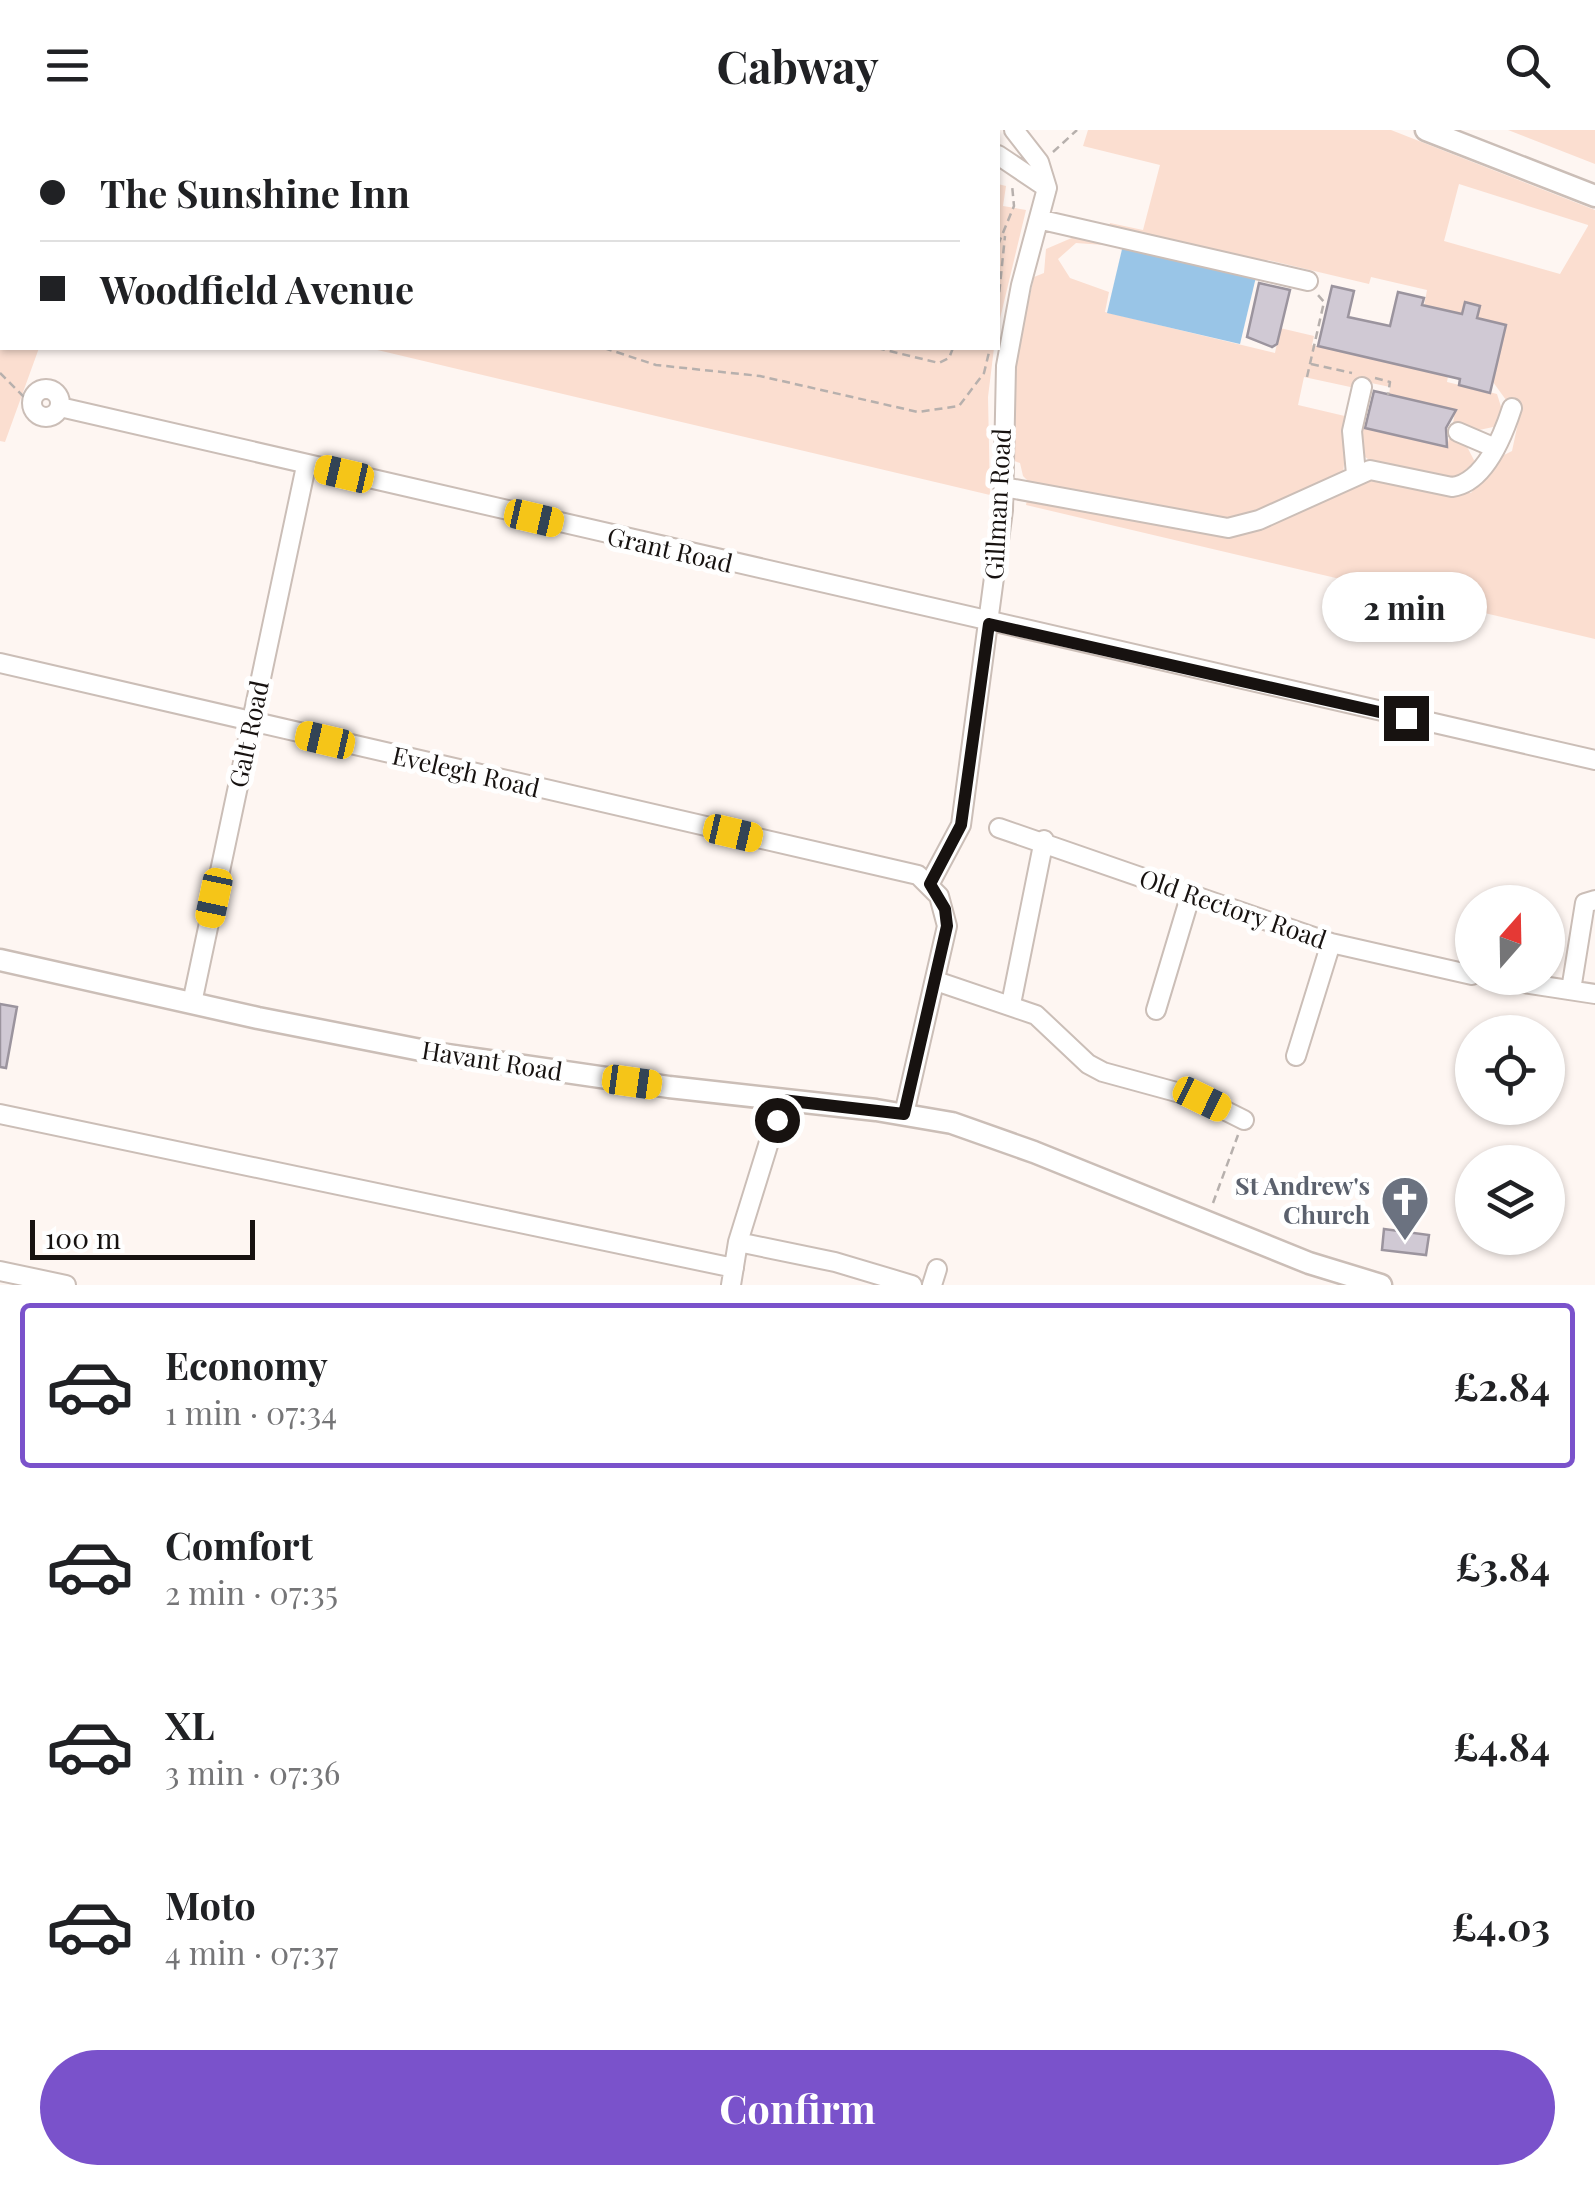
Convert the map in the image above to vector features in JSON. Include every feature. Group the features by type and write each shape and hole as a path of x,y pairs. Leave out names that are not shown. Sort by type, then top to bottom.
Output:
{"main road":[{"path":"1426,130 1595,196"},
{"name":"Havant Road","path":"0,960 442,1054 904,1114 976,1131 1206,1224 1381,1285"}],"street":[{"name":"Gillman Road","path":"930,884 961,825 1004,487 1006,366 1021,285 1042,220 1047,188 1039,162 1014,130"},
{"path":"1000,156 1047,188"},
{"path":"1042,220 1308,282"},
{"path":"1356,474 1352,431 1362,387"},
{"name":"Grant Road","path":"33,397 49,389 57,394 60,407 989,624 1595,760"},
{"path":"1004,487 1228,528 1259,520 1356,474 1385,471 1452,486 1465,485 1476,478 1504,433 1512,408"},
{"path":"1458,432 1493,447"},
{"name":"Galt Road","path":"192,1003 306,466"},
{"name":"Evelegh Road","path":"0,663 918,875 930,884"},
{"name":"Old Rectory Road","path":"998,828 1044,840 1190,898 1331,943 1455,971"},
{"path":"1012,1004 1044,840"},
{"path":"904,1114 947,926 945,909 930,884"},
{"path":"1156,1010 1190,898"},
{"path":"1572,990 1585,902 1595,900"},
{"path":"1296,1056 1331,943"},
{"path":"936,981 1036,1015 1088,1064 1103,1072 1202,1099 1244,1120"},
{"path":"1565,989 1595,994"},
{"path":"0,1114 733,1277 738,1242 782,1100"},
{"path":"738,1242 835,1262 912,1285"},
{"path":"0,1272 66,1285"}],"path":[{"path":"1039,162 1077,130"},
{"path":"1000,157 1011,178 1014,206 1005,234 1000,285"},
{"path":"1000,243 1005,234"},
{"path":"1307,377 1324,302 1308,282"},
{"path":"610,350 656,365 760,376 930,412 959,406 972,394 984,374 990,350"},
{"path":"885,350 939,364 949,358 952,350"},
{"path":"0,374 23,396 33,397"},
{"path":"1214,1198 1244,1120"}],"shaded area":[{"path":"1088,130 1391,130 1595,210 1595,639 1026,505 1030,483 1023,476 1020,463 1011,460 1015,364 1034,277 1044,273 1046,249 1074,237 1106,241 1104,245 1076,243 1058,259 1070,278 1109,292 1105,312 1275,353 1280,328 1314,336 1312,345 1448,376 1447,382 1497,394 1503,413 1498,426 1479,430 1453,424 1455,410 1389,395 1390,387 1357,380 1355,388 1304,377 1298,405 1349,417 1343,474 1471,493 1494,460 1512,451 1522,404 1506,400 1493,382 1506,325 1477,318 1480,306 1465,302 1462,314 1424,306 1427,290 1371,277 1369,284 1268,260 1261,267 1108,231 1110,223 1143,230 1160,165 1083,146","holes":["1459,184 1588,225 1560,274 1444,241"]},
{"path":"1508,130 1595,130 1595,164"},
{"path":"1000,184 1006,186 1003,206 1026,210 1000,319"},
{"path":"0,350 38,350 5,442 0,441"},
{"path":"377,350 994,350 988,397 990,495"},
{"path":"1358,426 1447,447 1449,438 1464,441 1475,462 1471,471 1457,481 1375,464 1358,452"}],"water":[{"path":"1123,245 1256,277 1240,344 1107,313"}],"building":[{"path":"1259,283 1290,290 1277,344 1272,347 1247,337"},
{"path":"1332,286 1354,291 1348,317 1390,326 1398,292 1424,298 1422,305 1462,314 1465,302 1480,306 1477,318 1506,325 1490,393 1459,385 1460,379 1318,346"},
{"path":"1374,391 1456,410 1446,428 1447,447 1365,428"},
{"path":"0,1004 17,1007 6,1068 0,1067"},
{"name":"St Andrew's Church","path":"1384,1229 1429,1235 1426,1255 1382,1250"}],"place":[{"name":"St Andrew's Church","path":"1405,1242"}],"route":[{"path":"777,1120 782,1100 904,1114 947,926 945,909 930,884 961,825 989,624 1406,718"}]}
